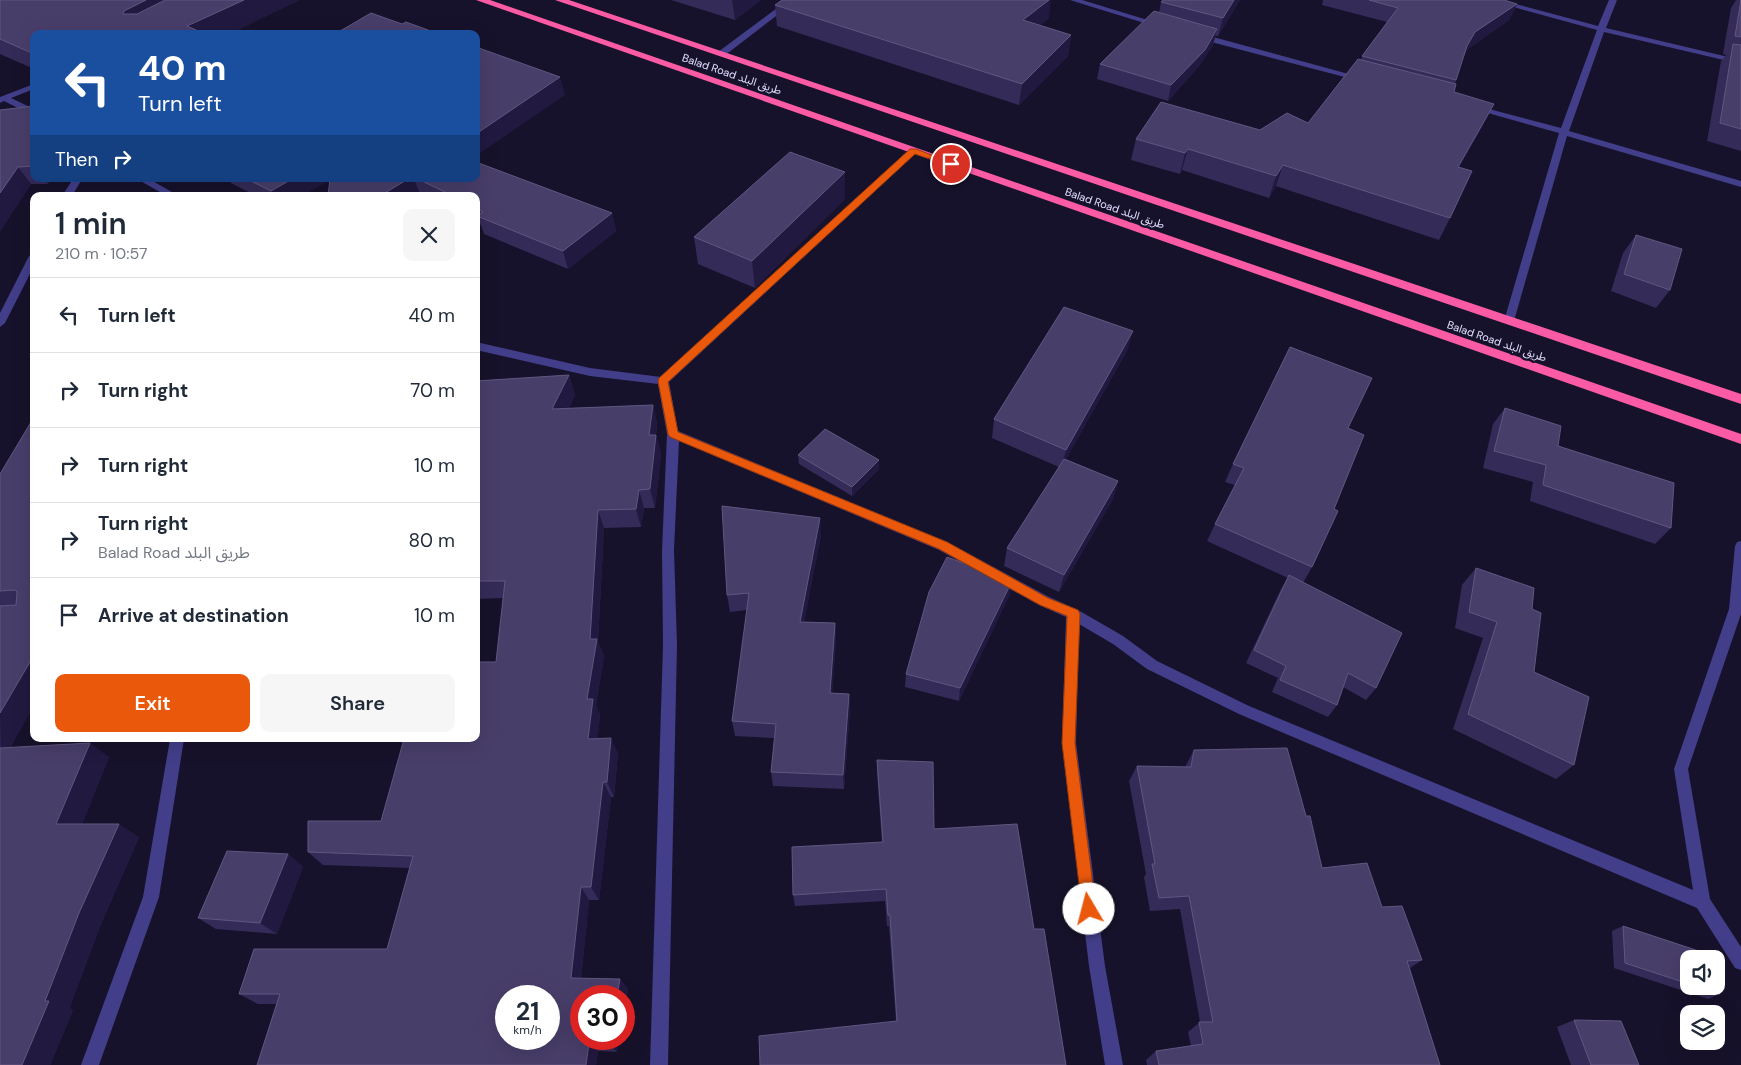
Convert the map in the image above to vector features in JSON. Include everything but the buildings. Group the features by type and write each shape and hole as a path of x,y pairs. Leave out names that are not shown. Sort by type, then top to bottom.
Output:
{"highway":[{"name":"Balad Road طريق البلد","path":"480,0 1741,439"},
{"name":"Balad Road طريق البلد","path":"560,0 1741,399"}],"street":[{"path":"722,54 793,0"},
{"path":"1074,0 1168,27"},
{"path":"1492,0 1600,29 1741,62"},
{"path":"1509,321 1564,132 1600,29 1614,0"},
{"path":"1187,33 1375,82"},
{"path":"3,100 30,88"},
{"path":"3,100 30,111"},
{"path":"1460,104 1564,132 1741,184"},
{"path":"480,347 590,372 663,381 913,151"},
{"path":"148,182 166,192"},
{"path":"0,323 30,264"},
{"path":"659,1065 670,645 668,550 673,434 663,381"},
{"path":"673,434 943,546 1044,601 1074,614 1118,640 1152,665 1244,710 1703,902"},
{"path":"1741,546 1736,609 1682,769 1703,902 1741,962"},
{"path":"1074,614 1068,743 1097,966 1114,1065"},
{"path":"90,1065 151,897 177,742"}],"route":[{"path":"951,164 913,151 663,381 673,434 943,546 1044,601 1074,614 1068,743 1089,909"}]}
